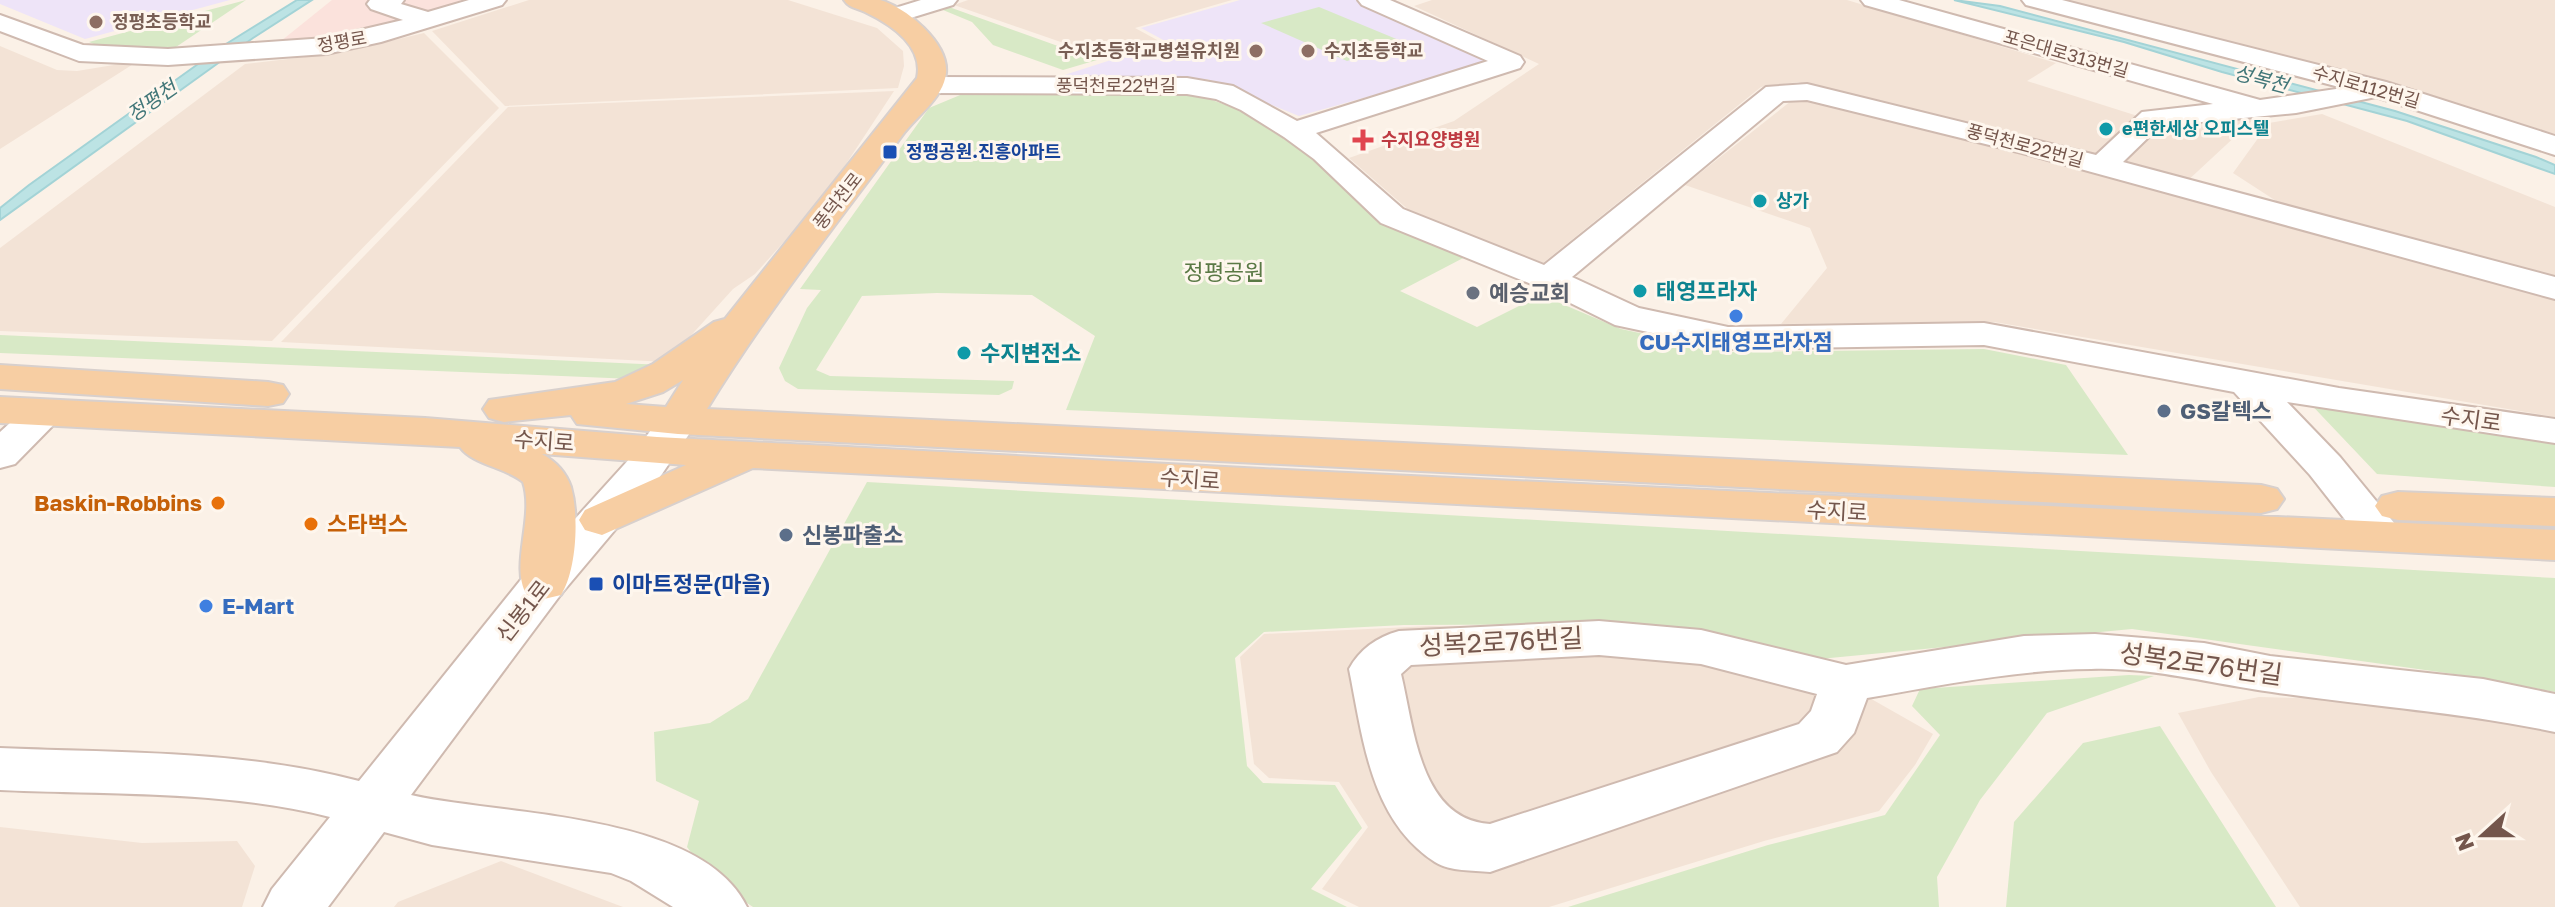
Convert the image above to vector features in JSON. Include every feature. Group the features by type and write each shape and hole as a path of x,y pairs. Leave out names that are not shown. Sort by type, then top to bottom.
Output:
{"main road":[{"path":"856,0 891,17 920,39 932,60 933,72 928,85"},
{"name":"풍덕천로","path":"667,436 744,321 928,85"},
{"path":"504,409 572,401 635,388 666,374 744,321"},
{"path":"716,362 732,388 749,404 802,427"},
{"name":"수지로","path":"0,377 504,409 667,436 757,455 1702,505 2368,519 2555,512"},
{"name":"수지로","path":"0,410 457,434 667,436 802,427 2368,519 2555,545"},
{"path":"457,434 524,463 544,477 549,490 550,509 544,583"},
{"path":"602,520 706,470 757,455"}],"street":[{"name":"정평로","path":"392,0 379,4 427,20"},
{"name":"정평로","path":"0,22 79,53 168,57 255,52 359,40 494,0"},
{"path":"891,17 945,0"},
{"name":"포은대로313번길","path":"1873,0 2258,108"},
{"name":"수지로112번길","path":"2034,0 2371,90 2555,146"},
{"path":"1294,131 1417,92 1440,89 1511,62 1380,1"},
{"name":"풍덕천로22번길","path":"928,85 1187,86 1223,92 1251,104 1294,131 1353,178 1392,216 1548,279 1628,317 1728,338 1799,337"},
{"path":"2102,166 2152,118 2296,105 2371,90"},
{"name":"풍덕천로22번길","path":"1548,279 1776,93 1825,95 2555,288"},
{"name":"수지로","path":"1799,337 1984,334 2339,400 2555,431"},
{"path":"2245,381 2325,466 2368,519"},
{"path":"0,455 46,412"},
{"name":"신봉1로","path":"293,907 544,583 602,520 667,436"},
{"name":"성복2로76번길","path":"1846,683 1835,719 1818,738 1490,848 1457,846 1421,816 1399,779 1374,669 1399,648 1599,638 1701,647 1846,683 2024,654 2095,651 2204,661 2270,674 2483,698 2555,713"},
{"path":"0,769 279,785 433,822 527,833 629,852 692,885 717,907"}],"shaded area":[{"name":"정평초등학교","path":"0,0 230,0 85,39 0,4"},
{"path":"332,0 469,0 353,33 281,41"},
{"path":"529,0 788,0 877,28 903,51 904,66 898,88 505,106 432,31"},
{"path":"968,0 1232,0 1135,28 1159,41 1107,58 954,5"},
{"name":"수지초등학교","path":"1240,0 1360,0 1499,60 1299,116 1207,79 1055,78 1167,42 1141,28"},
{"path":"1432,0 1847,0 2056,63 2027,81 2144,118 2105,158 1798,82 1761,87 1543,263 1411,212 1349,158 1454,121 1539,64 1414,6"},
{"path":"2066,0 2555,0 2555,134 2338,69"},
{"path":"424,33 499,108 272,341 0,331 0,248 245,64 339,53"},
{"path":"0,46 57,70 77,71 138,61 0,149"},
{"path":"894,91 825,196 755,274 733,289 667,362 281,342 508,107"},
{"path":"1799,99 1835,104 2555,298 2555,417 1994,322 1781,324 1827,268 1810,228 1685,185 1791,101"},
{"path":"2322,114 2555,207 2555,281 2287,208 2233,173 2269,123"},
{"path":"2254,119 2184,184 2118,167 2160,121"},
{"path":"1430,626 1614,627 1808,663 1933,734 1915,765 1879,811 1764,841 1549,907 1359,907 1322,889 1368,827 1339,782 1269,778 1254,764 1240,657 1264,634"},
{"path":"2259,697 2334,699 2495,717 2555,730 2555,907 2300,907 2211,772 2178,713"},
{"path":"0,827 142,843 237,841 255,866 242,907 0,907"},
{"path":"501,861 623,907 394,907 398,902"}],"green space":[{"path":"246,0 173,49 101,47 89,42"},
{"path":"949,7 1097,60 1063,70 993,45 972,22 943,10"},
{"path":"1319,7 1406,43 1347,61 1261,23"},
{"name":"정평공원","path":"965,93 1201,96 1237,109 1467,256 1400,291 1477,327 1541,295 1621,329 1728,352 1984,349 2066,365 2128,455 1066,410 1095,336 1032,295 937,293 862,296 816,370 830,376 1014,381 1012,389 999,395 798,389 785,381 779,368 807,308 821,290 800,289 929,108"},
{"path":"0,335 664,365 633,379 0,353"},
{"path":"2303,396 2555,435 2555,487 2377,474"},
{"path":"867,482 2555,578 2555,692 2475,677 2132,629 1809,660 1614,624 1404,625 1264,632 1235,658 1247,766 1263,783 1335,785 1362,828 1311,889 1347,907 753,907 711,879 687,847 699,801 656,781 654,732 710,723 748,699"},
{"path":"2154,676 2047,713 1980,800 1937,877 1939,907 1568,907 1768,845 1885,815 1940,735 1912,706 1920,689"},
{"path":"2160,726 2276,907 2006,907 2014,822 2083,743"}],"water":[{"name":"정평천","path":"297,0 312,0 253,38 0,220 0,208 29,185 226,44"},
{"name":"성복천","path":"1954,0 2000,6 2395,111 2536,157 2555,165 2555,174 2407,121 2222,72 2124,42"}],"place":[{"name":"정평초등학교","path":"96,22"},
{"name":"수지초등학교병설유치원","path":"1256,51"},
{"name":"수지초등학교","path":"1308,51"},
{"name":"e편한세상 오피스텔","path":"2106,129"},
{"name":"수지요양병원","path":"1363,140"},
{"name":"정평공원.진흥아파트","path":"890,152"},
{"name":"상가","path":"1760,201"},
{"name":"태영프라자","path":"1640,291"},
{"name":"예승교회","path":"1473,293"},
{"name":"CU수지태영프라자점","path":"1736,316"},
{"name":"수지변전소","path":"964,353"},
{"name":"GS칼텍스","path":"2164,411"},
{"name":"Baskin-Robbins","path":"218,503"},
{"name":"스타벅스","path":"311,524"},
{"name":"신봉파출소","path":"786,535"},
{"name":"이마트정문(마을)","path":"596,584"},
{"name":"E-Mart","path":"206,606"}]}
